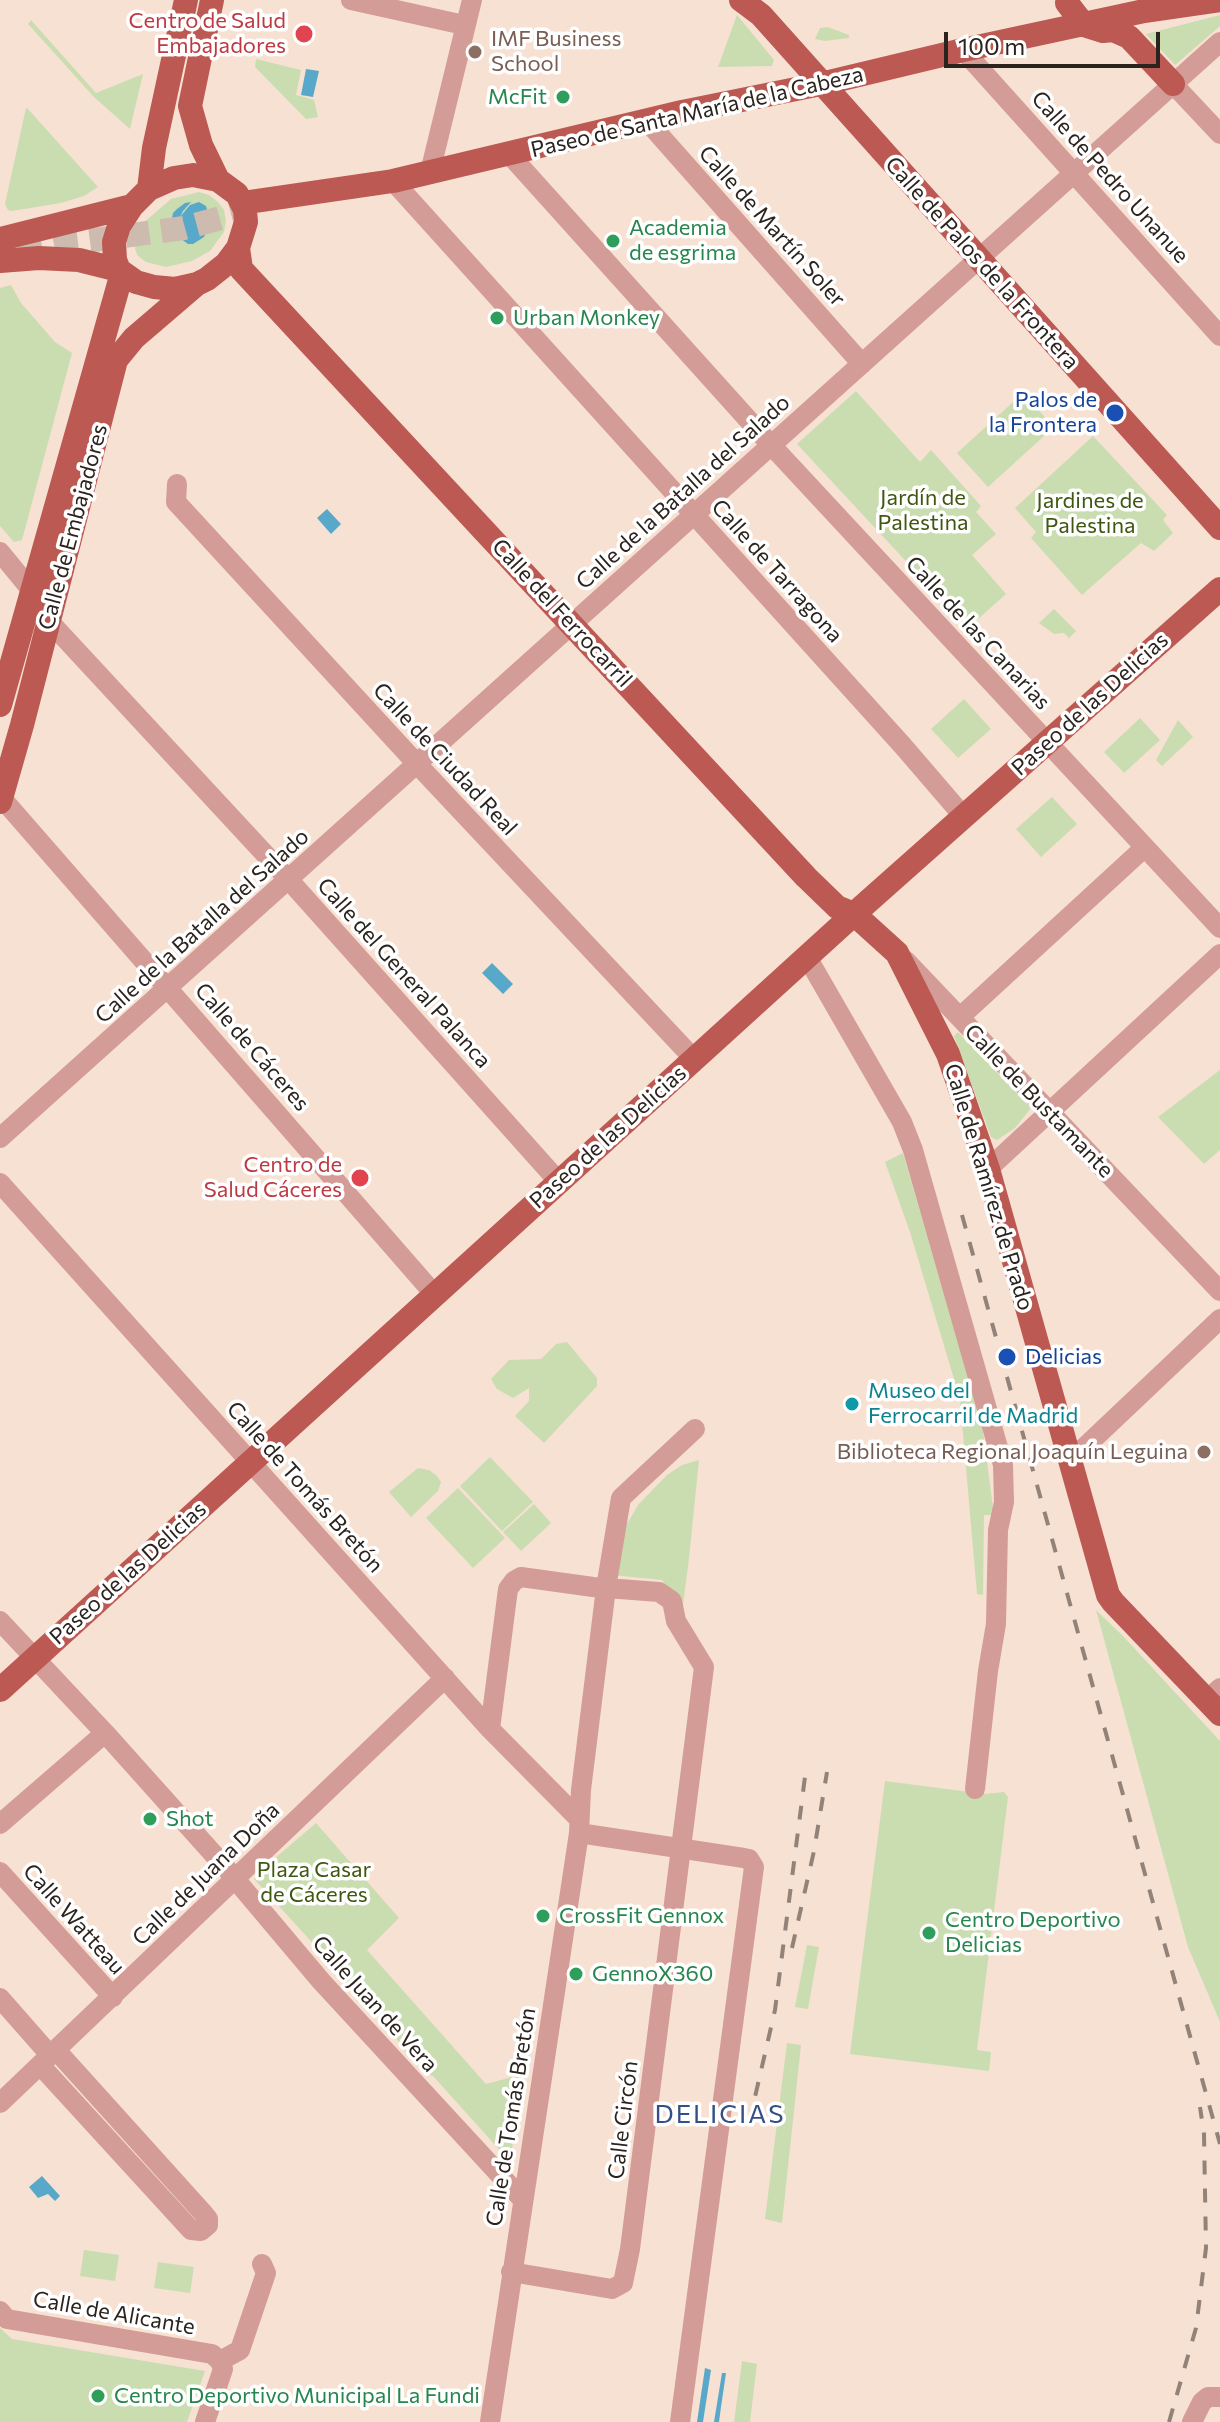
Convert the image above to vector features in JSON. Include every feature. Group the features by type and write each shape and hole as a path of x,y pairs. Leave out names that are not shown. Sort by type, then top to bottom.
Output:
{"main road":[{"path":"121,272 113,250 114,242 119,226 140,198 186,0"},
{"path":"212,0 190,106 201,145 218,180"},
{"name":"Calle de Palos de la Frontera","path":"741,0 758,8 821,84 1220,528"},
{"name":"Paseo de Santa María de la Cabeza","path":"1151,10 1181,0"},
{"name":"Paseo de Santa María de la Cabeza","path":"242,203 393,181 963,50 1151,10 1220,0"},
{"path":"1067,2 1084,25 1103,31 1113,30 1129,37 1173,84"},
{"path":"1057,30 1068,13 1067,2"},
{"path":"0,239 140,198 184,175 201,175 218,180 237,194 246,222 238,248 226,264 202,281 175,289 136,282 121,272 79,260 39,258 0,261"},
{"name":"Calle del Ferrocarril","path":"238,248 241,269 806,877 837,907 854,914"},
{"name":"Calle de Embajadores","path":"0,705 121,272"},
{"name":"Calle de Embajadores","path":"0,799 116,360 134,338 202,281"},
{"name":"Calle del Ferrocarril","path":"202,281 235,285 275,305"},
{"name":"Paseo de las Delicias","path":"0,1690 854,914 1220,589"},
{"name":"Calle de Bustamante","path":"854,914 897,953"},
{"name":"Calle de Ramírez de Prado","path":"897,953 948,1054 988,1169 1108,1595 1216,1701"}],"street":[{"path":"351,0 464,25"},
{"path":"430,172 472,0"},
{"name":"Calle de la Batalla del Salado","path":"0,1138 1220,42"},
{"name":"Calle de Pedro Unanue","path":"963,50 1220,336"},
{"path":"1173,84 1220,134"},
{"name":"Calle de Martín Soler","path":"647,121 862,364"},
{"name":"Calle de las Canarias","path":"510,155 771,445 1220,928"},
{"name":"Calle de Tarragona","path":"393,181 964,817"},
{"name":"Calle de Ciudad Real","path":"177,484 176,502 694,1059"},
{"path":"0,552 32,591"},
{"name":"Calle del General Palanca","path":"48,620 289,880 559,1182"},
{"name":"Calle de Cáceres","path":"0,799 169,988 435,1295"},
{"path":"960,1017 1144,848"},
{"name":"Calle de Bustamante","path":"897,953 1220,1291"},
{"path":"988,1169 1220,954"},
{"path":"807,957 908,1136 1003,1465 1004,1502 998,1530 996,1624 975,1789"},
{"name":"Calle de Tomás Bretón","path":"0,1183 579,1826"},
{"path":"1070,1461 1220,1319"},
{"name":"Calle de Tomás Bretón","path":"490,2422 579,1826 606,1588 621,1498 695,1429"},
{"path":"490,1729 508,1589 514,1581 521,1577 659,1592 672,1601 676,1621 704,1667 681,1849"},
{"name":"Calle Juan de Vera","path":"0,1621 236,1879 321,1981 523,2200"},
{"name":"Calle de Juana Doña","path":"0,2103 445,1678"},
{"path":"0,1824 105,1733"},
{"path":"579,1826 681,1849 749,1859 755,1872 680,2422"},
{"name":"Calle Circón","path":"511,2272 612,2289 623,2283 681,1849"},
{"name":"Calle Watteau","path":"0,1872 113,1997"},
{"path":"0,1998 191,2230 201,2231 208,2225 207,2217 49,2056"},
{"path":"205,2422 223,2369 220,2361 240,2350 266,2273 262,2264"},
{"name":"Calle de Alicante","path":"0,2311 7,2319 212,2354 220,2361"},
{"path":"1192,2422 1202,2402 1208,2397 1220,2397"}],"green space":[{"path":"737,15 774,60 772,66 718,67"},
{"path":"1220,15 1220,26 1175,65 1146,34"},
{"path":"31,20 96,93 143,74 130,129 94,97 28,24"},
{"path":"828,27 849,35 849,38 815,39 820,28"},
{"path":"256,59 301,70 296,95 314,100 318,117 306,119 255,67"},
{"path":"26,108 98,187 84,196 61,203 8,210 5,204"},
{"path":"199,192 209,195 224,210 224,232 210,251 192,261 166,267 146,262 138,256 135,241 142,224 171,199"},
{"path":"11,285 21,303 55,342 72,353 22,540 14,542 0,526 0,288"},
{"name":"Jardín de Palestina","path":"856,391 920,462 931,450 981,506 976,512 996,534 972,555 1006,594 968,628 797,444"},
{"path":"1023,393 1054,427 988,487 957,453"},
{"name":"Jardines de Palestina","path":"1093,436 1167,515 1163,520 1173,533 1154,551 1141,543 1082,595 1031,538 1036,532 1015,508"},
{"path":"1054,609 1076,631 1069,638 1064,633 1054,634 1039,623"},
{"path":"964,699 991,729 958,758 931,729"},
{"path":"1140,718 1160,740 1124,773 1104,752"},
{"path":"1178,720 1193,737 1162,766 1156,760"},
{"path":"1052,797 1077,824 1041,857 1016,829"},
{"path":"958,1032 1031,1108 1015,1128 997,1140 991,1137 954,1036"},
{"path":"1220,1070 1220,1150 1204,1164 1158,1117"},
{"path":"903,1153 982,1424 994,1515 984,1515 983,1595 977,1594 960,1399 910,1232 885,1162"},
{"path":"567,1342 597,1378 597,1386 544,1443 515,1416 529,1401 529,1388 513,1398 497,1389 491,1379 509,1360 541,1359 556,1344"},
{"path":"490,1457 533,1502 502,1531 460,1486"},
{"path":"699,1460 682,1613 662,1580 612,1575 620,1536 638,1505 667,1475 682,1465"},
{"path":"418,1468 429,1470 441,1482 438,1491 411,1517 389,1492"},
{"path":"458,1488 505,1538 473,1568 426,1518"},
{"path":"534,1504 551,1523 521,1551 503,1532"},
{"path":"1096,1610 1220,1741 1220,2022 1188,1947"},
{"name":"Centro Deportivo Delicias","path":"885,1781 985,1794 1004,1792 1008,1797 977,2050 991,2052 989,2071 850,2054"},
{"name":"Plaza Casar de Cáceres","path":"316,1823 399,1918 367,1950 486,2084 523,2074 511,2155 505,2156 433,2076 427,2074 404,2050 372,2009 348,1990 342,1975 254,1879"},
{"path":"807,1945 819,1947 808,2009 795,2007"},
{"path":"787,2043 801,2045 782,2223 765,2219"},
{"path":"84,2250 119,2255 115,2281 80,2276"},
{"path":"158,2262 194,2267 190,2293 154,2288"},
{"name":"Centro Deportivo Municipal La Fundi","path":"0,2328 12,2339 205,2371 187,2422 0,2422"},
{"path":"742,2361 757,2364 750,2422 734,2422"}],"water":[{"path":"306,69 319,71 313,97 301,95"},
{"path":"191,202 180,217 190,205 199,202 206,206 210,224 204,237 188,244 177,236 171,223 173,213"},
{"path":"327,509 341,524 331,534 317,518"},
{"path":"492,963 513,984 503,994 482,973"},
{"path":"42,2176 60,2196 55,2201 48,2194 38,2198 29,2187"},
{"path":"705,2368 711,2370 703,2422 697,2422"},
{"path":"722,2373 726,2373 719,2422 714,2422"}],"tunnel":[{"path":"19,253 184,228 265,206"}],"railway":[{"path":"962,1215 1220,2144"},
{"path":"749,2123 775,2010 806,1769"},
{"path":"792,1948 814,1851 827,1772"},
{"path":"1169,2422 1196,2328 1206,2248 1204,2134 1200,2107"}],"place":[{"name":"Centro de Salud Embajadores","path":"304,34"},
{"name":"IMF Business School","path":"475,52"},
{"name":"McFit","path":"563,97"},
{"name":"Academia de esgrima","path":"613,241"},
{"name":"Urban Monkey","path":"497,318"},
{"name":"Palos de la Frontera","path":"1115,413"},
{"name":"Centro de Salud Cáceres","path":"360,1178"},
{"name":"Delicias","path":"1007,1357"},
{"name":"Museo del Ferrocarril de Madrid","path":"852,1404"},
{"name":"Biblioteca Regional Joaquín Leguina","path":"1204,1452"},
{"name":"Shot","path":"150,1819"},
{"name":"CrossFit Gennox","path":"543,1916"},
{"name":"Centro Deportivo Delicias","path":"929,1933"},
{"name":"GennoX360","path":"576,1974"},
{"name":"Centro Deportivo Municipal La Fundi","path":"98,2396"}],"district":[{"name":"DELICIAS","path":"720,2114"}]}
